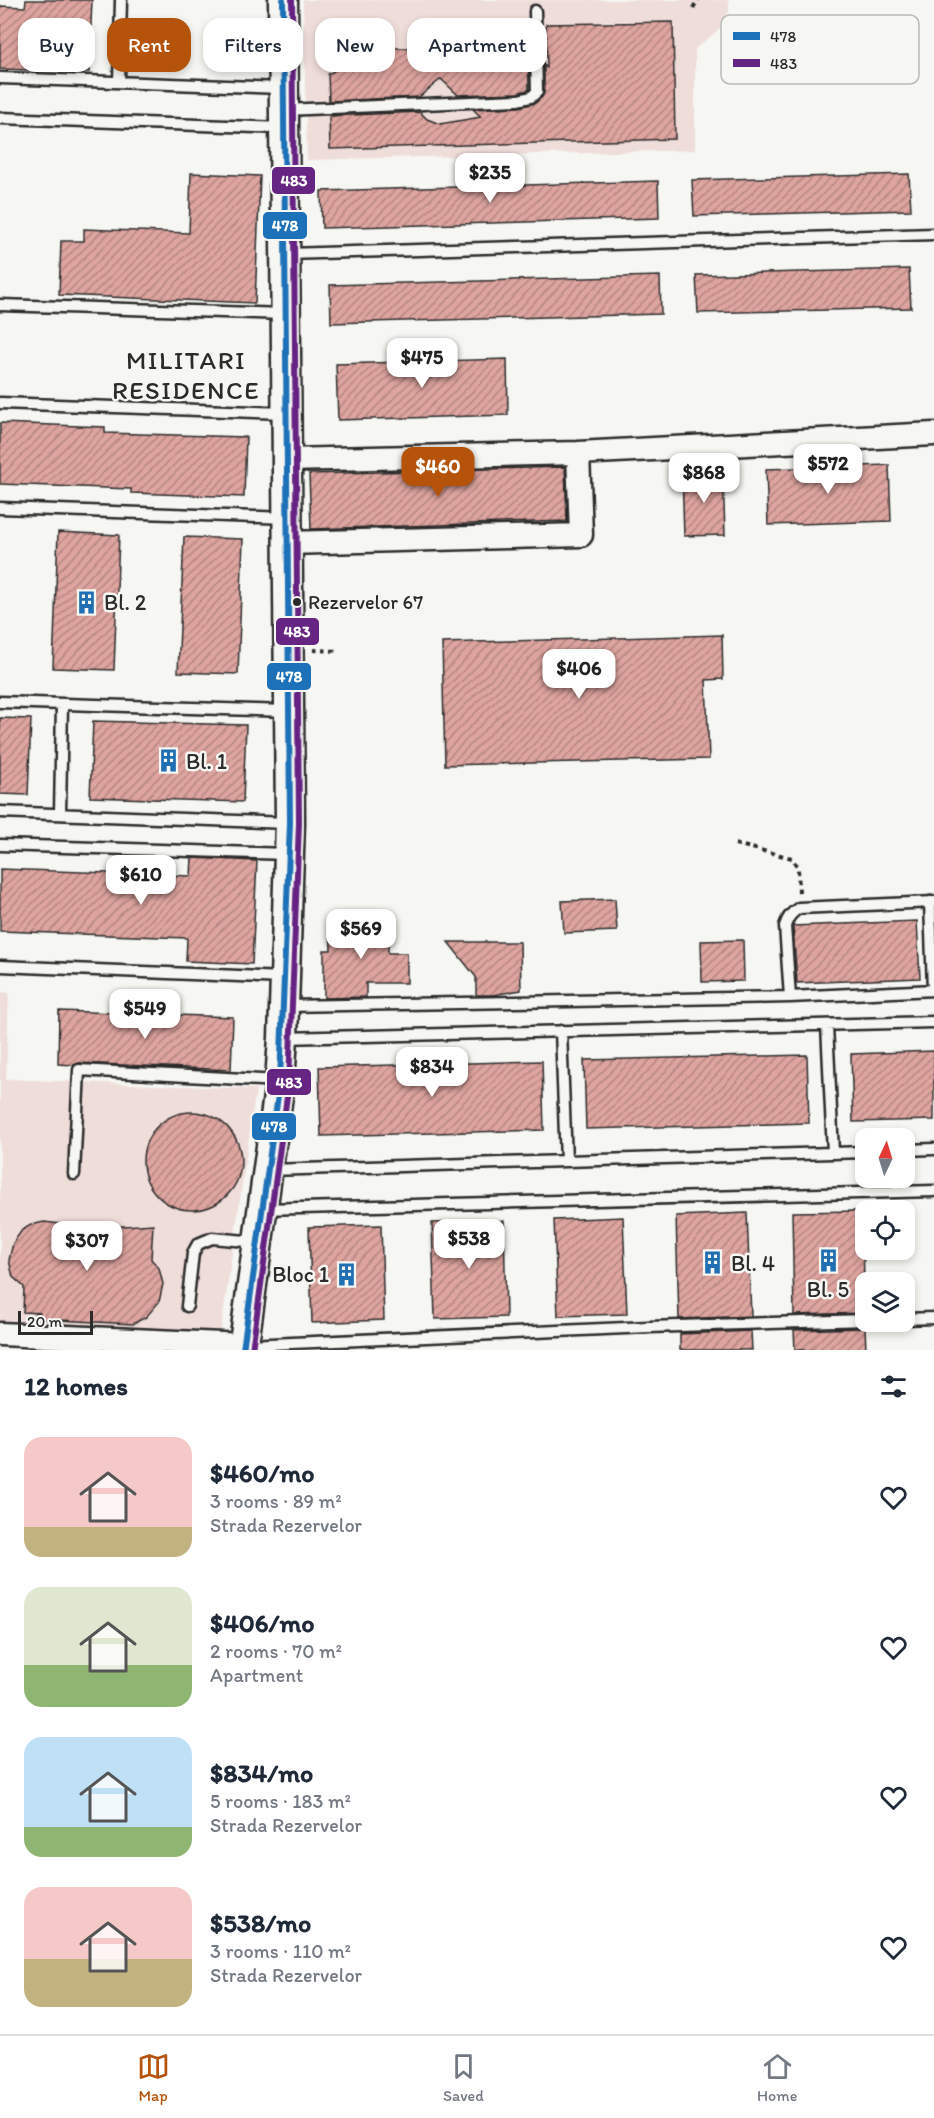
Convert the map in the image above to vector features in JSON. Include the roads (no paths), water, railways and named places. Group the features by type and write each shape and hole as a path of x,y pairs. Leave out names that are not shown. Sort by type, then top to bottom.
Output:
{"street":[{"path":"0,1334 244,1348 283,1038 290,823 283,0"},
{"path":"287,460 579,453 934,434"},
{"path":"287,530 581,536 579,453"}],"lane":[{"path":"119,82 121,0"},
{"path":"0,118 518,100 531,97 537,92 535,12"},
{"path":"0,78 119,82 284,109"},
{"path":"285,254 934,234"},
{"path":"0,305 285,314"},
{"path":"0,403 286,413"},
{"path":"0,508 287,530"},
{"path":"0,702 289,711"},
{"path":"60,814 62,704"},
{"path":"0,812 290,823"},
{"path":"0,845 289,855"},
{"path":"0,966 284,992 790,997 934,990 932,902 799,908 788,917 785,926 790,997"},
{"path":"283,1038 934,1022"},
{"path":"827,1025 833,1153"},
{"path":"561,1031 566,1161"},
{"path":"74,1174 79,1070 279,1081"},
{"path":"915,1150 934,1149"},
{"path":"268,1170 855,1152"},
{"path":"262,1209 934,1191"},
{"path":"187,1306 194,1253 198,1244 212,1238 258,1242"},
{"path":"915,1319 934,1318"},
{"path":"244,1348 637,1327 855,1320"}],"place":[{"name":"Bl. 2","path":"86,602"},
{"name":"Rezervelor 67","path":"297,602"},
{"name":"Bl. 1","path":"168,761"},
{"name":"Bl. 5","path":"828,1260"},
{"name":"Bl. 4","path":"713,1263"},
{"name":"Bloc 1","path":"347,1274"}],"district":[{"name":"MILITARI RESIDENCE","path":"186,375"}]}
